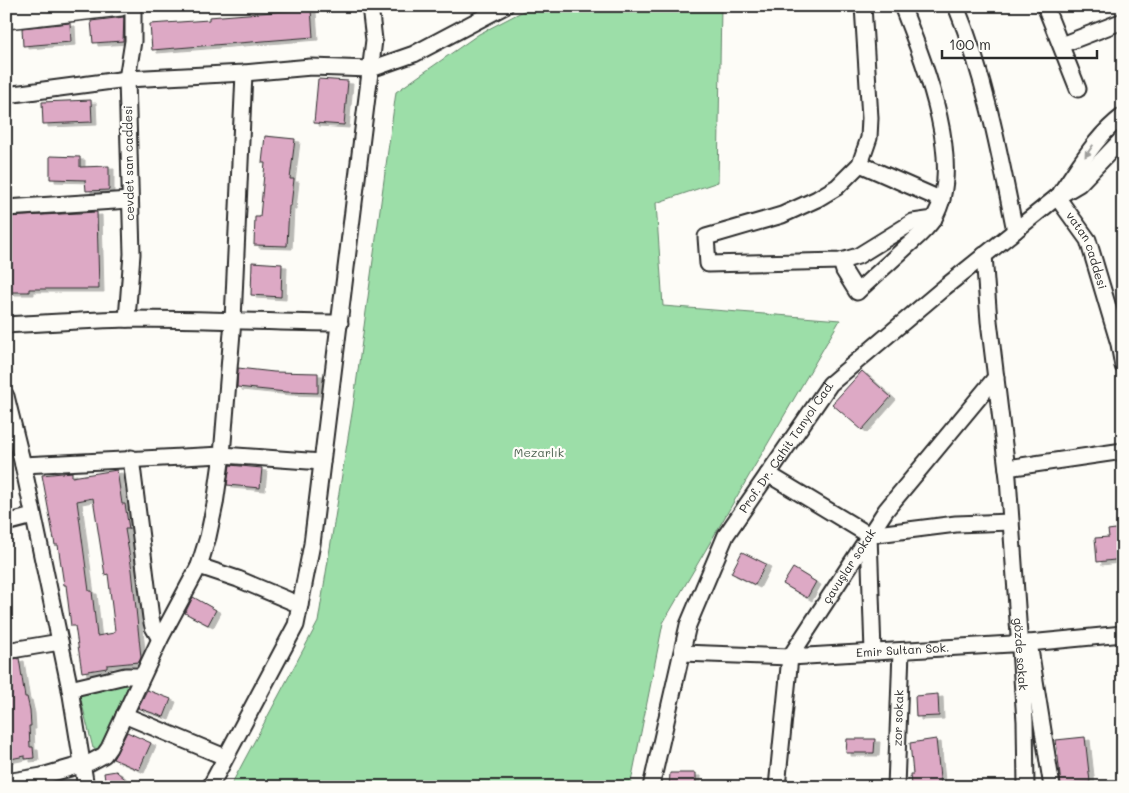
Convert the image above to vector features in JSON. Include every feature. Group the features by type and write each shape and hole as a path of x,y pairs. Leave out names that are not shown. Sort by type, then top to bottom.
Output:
{"main road":[{"path":"6,19 121,6"}],"street":[{"name":"cevdet san caddesi","path":"127,319 132,254 127,79 133,42 133,6"},
{"path":"210,787 296,625 312,544 371,69 374,40 370,6"},
{"path":"6,95 127,79 244,73 311,67 371,69 414,54 505,6"},
{"path":"863,6 870,118 869,138 860,164 837,187 817,200 782,215 706,237 708,264 841,261 858,256 913,222 934,219"},
{"path":"841,261 844,271 857,292 928,227 934,219 942,200 946,172 942,134 928,76 902,6"},
{"path":"956,6 969,38 992,117 1015,231"},
{"path":"1045,6 1078,89"},
{"path":"1061,45 1123,21"},
{"path":"6,782 42,776 98,760 104,755 160,639 199,566 215,504 222,455 233,320 244,73"},
{"path":"1057,197 1108,126 1123,116"},
{"path":"1057,197 1079,184 1123,138"},
{"path":"860,164 942,200"},
{"name":"Prof. Dr. Cahit Tanyol Cad.","path":"651,787 688,625 726,535 830,384 984,255 1057,197"},
{"name":"vatan caddesi","path":"1057,197 1088,240 1119,344 1123,366"},
{"path":"6,208 130,200"},
{"name":"gözde sokak","path":"984,255 988,321 1007,468 1024,643 1052,787"},
{"path":"6,325 127,319 340,323"},
{"name":"çavuşlar sokak","path":"777,787 790,657 886,510 996,377"},
{"path":"6,396 23,465 32,516 70,689 86,787"},
{"path":"1007,468 1123,451"},
{"path":"23,465 131,458 222,455 322,462"},
{"path":"131,458 151,618 153,627 160,639"},
{"path":"768,474 869,535 956,524 1011,522"},
{"path":"6,523 32,516"},
{"path":"869,535 873,652"},
{"path":"199,566 238,579 300,605"},
{"name":"Emir Sultan Sok.","path":"682,653 790,657 1024,643 1123,634"},
{"path":"6,651 60,642"},
{"name":"gözde sokak","path":"1024,643 1026,787"},
{"name":"zor sokak","path":"896,787 901,651"},
{"path":"70,689 125,676 142,676"},
{"path":"124,715 225,757"}],"green space":[{"name":"Mezarlık","path":"533,6 721,6 718,182 656,203 663,306 840,320 663,623 630,787 230,787 318,622 353,407 396,92 479,34"},
{"path":"124,679 129,684 99,749 93,748 79,692"}],"building":[{"path":"311,9 313,37 152,50 150,24"},
{"path":"124,17 123,41 93,43 91,21"},
{"path":"70,23 71,42 23,46 22,28"},
{"path":"318,79 348,81 344,125 314,123"},
{"path":"91,100 92,122 43,124 42,102"},
{"path":"265,136 295,139 290,179 294,179 291,206 289,206 287,246 254,245 255,217 260,217 265,163 262,163"},
{"path":"50,156 80,157 80,167 109,166 109,190 86,191 85,180 50,179"},
{"path":"97,212 99,289 29,289 29,292 6,292 6,217"},
{"path":"252,262 282,264 281,297 251,295"},
{"path":"238,368 274,372 318,373 318,393 237,387"},
{"path":"862,371 891,397 862,430 832,404"},
{"path":"230,465 262,468 260,488 227,485"},
{"path":"117,470 122,504 125,504 129,529 125,529 132,570 141,657 139,662 107,665 107,668 82,672 75,626 71,626 66,585 64,585 58,545 55,545 42,475 72,472 72,477","holes":["93,498 105,575 108,574 115,631 114,633 97,636 92,591 89,591 77,501"]},
{"path":"1123,528 1123,559 1097,562 1095,538 1109,537 1108,530"},
{"path":"742,552 766,564 755,585 731,573"},
{"path":"793,568 816,582 807,598 783,584"},
{"path":"193,597 216,610 208,625 185,613"},
{"path":"19,658 25,697 27,697 30,710 30,747 33,747 34,758 25,759 25,756 6,760 6,660"},
{"path":"147,690 171,699 164,717 138,708"},
{"path":"938,694 939,716 916,717 915,696"},
{"path":"127,732 151,743 139,770 113,759"},
{"path":"1085,737 1090,782 1061,785 1056,740"},
{"path":"847,739 875,739 874,753 846,753"},
{"path":"936,739 941,787 911,787 910,774 913,774 910,743"},
{"path":"116,771 134,787 106,787 104,773"},
{"path":"670,773 696,773 696,787 669,787"}]}
